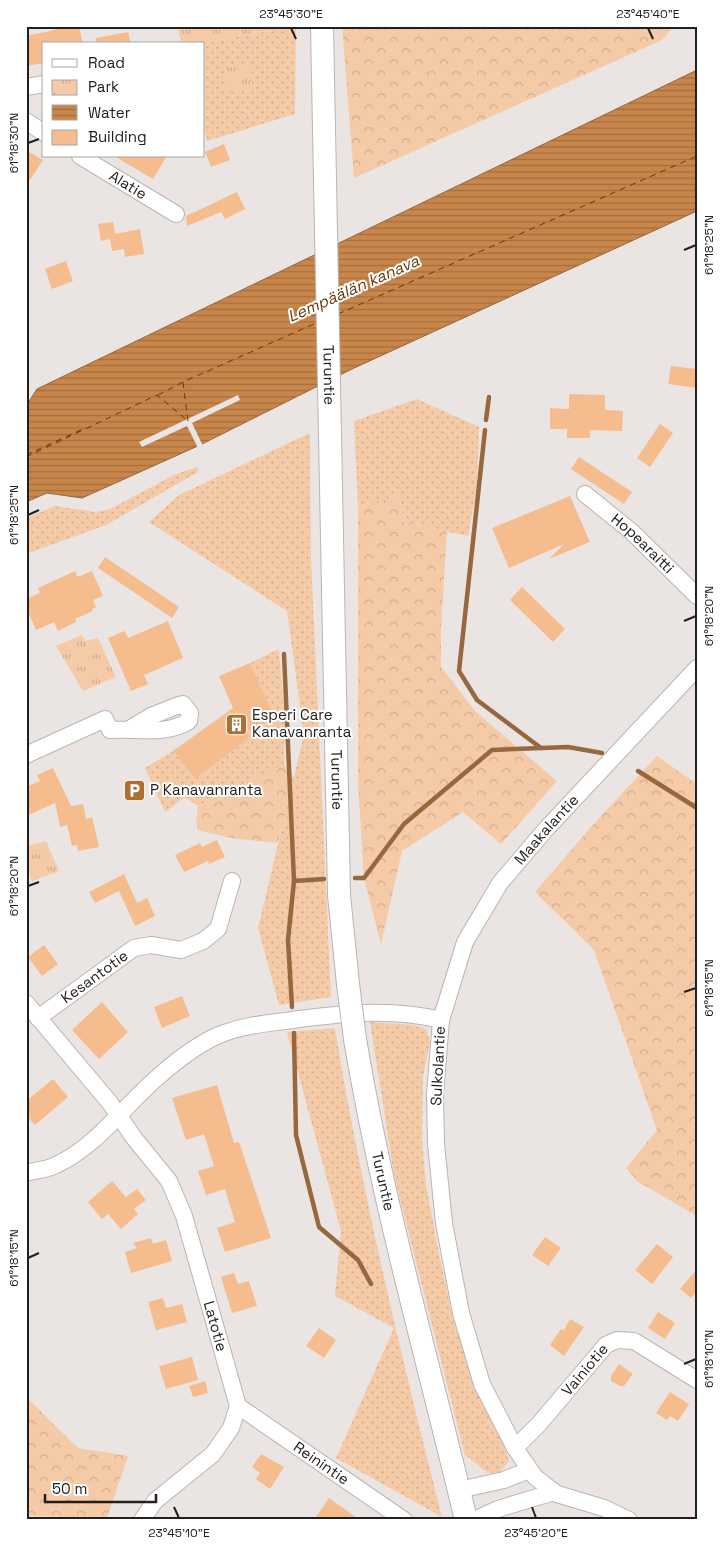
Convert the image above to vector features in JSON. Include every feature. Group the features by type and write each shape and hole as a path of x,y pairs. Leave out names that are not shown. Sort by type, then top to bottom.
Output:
{"main road":[{"name":"Turuntie","path":"322,26 339,895 355,1039 366,1107 387,1206 466,1520"}],"street":[{"path":"26,87 42,84"},
{"path":"26,121 42,132"},
{"name":"Alatie","path":"83,158 176,214"},
{"name":"Hopearaitti","path":"585,494 632,532 697,596"},
{"name":"Maakalantie","path":"441,1020 465,942 500,883 546,828 697,668"},
{"path":"26,755 105,719 110,730 131,728"},
{"name":"Kesantotie","path":"38,1018 134,948 151,945 181,950 203,941 218,929 232,881"},
{"name":"Latotie","path":"26,1003 110,1103 169,1181 177,1198 238,1406"},
{"name":"Sulkolantie","path":"26,1172 54,1166 78,1152 158,1077 179,1060 209,1041 246,1026 383,1011 416,1014 441,1020 435,1094 436,1144 444,1223 461,1313 470,1350 482,1384 515,1448 529,1470 554,1492"},
{"name":"Vainiotie","path":"515,1448 539,1424 606,1345 617,1340 634,1341 697,1380"},
{"path":"142,1520 155,1502 213,1454 231,1428 238,1406"},
{"name":"Reinintie","path":"238,1406 404,1520"},
{"path":"459,1490 504,1480 529,1470"},
{"path":"474,1520 520,1502 554,1492 604,1508 629,1520"}],"green space":[{"path":"177,26 296,26 205,43 181,42"},
{"path":"296,26 295,114 207,141 205,133 205,43"},
{"path":"342,26 674,26 662,40 354,178"},
{"path":"248,64 253,89 227,93 223,69"},
{"path":"417,399 479,427 477,486 468,536 404,522 399,496 358,506 354,421"},
{"path":"310,433 311,559 331,997 279,1005 258,928 304,735 287,611 149,522 179,495"},
{"path":"197,467 198,472 106,525 26,554 26,518 55,506 96,512 110,509 174,475"},
{"path":"399,496 404,522 447,531 441,628 441,667 477,713 557,781 501,844 463,812 402,851 381,944 364,878 358,782 358,506"},
{"path":"82,635 85,641 98,638 116,677 83,691 56,646"},
{"path":"279,649 285,724 284,764 250,783 198,806 185,797 165,812 145,768 173,751 195,779 250,738 247,731 274,716 250,663"},
{"path":"657,756 697,784 697,1216 637,1181 626,1168 657,1130 594,950 535,892 599,818"},
{"path":"284,764 294,778 278,843 231,838 198,830 196,821 198,806"},
{"path":"46,841 59,871 32,881 26,865 26,846"},
{"path":"370,1022 412,1025 426,1029 430,1042 423,1076 422,1140 426,1184 453,1319 476,1389 501,1434 509,1461 500,1472 488,1473 465,1455 394,1175"},
{"path":"335,1028 357,1151 383,1274 442,1517 336,1458 394,1328 335,1296 341,1231 287,1032"},
{"path":"26,1397 78,1448 128,1456 107,1518 26,1516"}],"water":[{"name":"Lempäälän kanava","path":"697,70 697,211 352,369 200,445 82,498 47,493 26,502 26,406 37,389"}],"pier":[{"path":"238,395 240,400 192,423 203,446 198,448 187,426 142,447 139,442"}],"building":[{"path":"55,26 79,26 83,42 42,42 42,63 26,66 26,36 55,30"},
{"path":"128,32 130,42 96,42 96,38"},
{"path":"224,144 230,160 211,167 205,152"},
{"path":"26,150 43,160 26,186"},
{"path":"117,158 166,158 153,179"},
{"path":"237,192 245,209 225,219 221,212 187,226 186,216"},
{"path":"113,222 115,234 140,229 144,254 125,257 124,249 112,251 110,239 101,241 98,224"},
{"path":"66,261 73,281 52,289 45,269"},
{"path":"671,366 697,369 697,388 668,384"},
{"path":"569,394 605,395 605,410 623,411 622,431 590,430 590,438 567,438 567,429 550,429 550,408 569,409"},
{"path":"660,424 673,433 650,467 637,458"},
{"path":"579,457 632,492 624,504 571,469"},
{"path":"570,496 590,542 549,559 564,544 509,568 492,528"},
{"path":"105,557 179,607 172,618 98,568"},
{"path":"75,571 77,576 80,576 92,571 103,596 93,600 96,607 92,609 93,611 75,619 76,622 58,631 54,622 36,630 26,607 26,599 40,593 38,588"},
{"path":"522,587 565,629 553,642 510,600"},
{"path":"168,621 183,658 144,675 148,684 131,691 108,638 125,631 128,638"},
{"name":"Esperi Care Kanavanranta","path":"250,663 274,716 247,731 250,738 195,779 173,751 233,708 219,676"},
{"path":"53,768 71,806 83,804 86,819 92,817 99,847 78,851 77,845 72,846 67,825 60,827 55,803 26,816 26,787 40,781 37,775"},
{"path":"217,840 225,857 209,864 208,861 184,872 175,855 200,843 202,847"},
{"path":"124,874 137,903 147,898 155,916 135,926 119,891 95,903 89,892"},
{"path":"44,945 58,964 42,976 28,957"},
{"path":"182,996 190,1016 162,1028 154,1007"},
{"path":"102,1002 128,1032 99,1059 72,1030"},
{"path":"53,1079 68,1097 35,1125 26,1115 26,1101"},
{"path":"217,1085 234,1143 239,1142 271,1238 225,1252 217,1228 235,1222 225,1189 206,1195 198,1171 214,1166 204,1134 186,1140 172,1098"},
{"path":"112,1181 126,1197 137,1189 146,1200 134,1209 138,1214 121,1229 108,1214 102,1219 88,1202"},
{"path":"545,1237 561,1248 548,1266 532,1255"},
{"path":"151,1238 153,1244 166,1240 172,1261 131,1273 125,1252 137,1248 133,1243"},
{"path":"657,1244 673,1257 652,1284 635,1270"},
{"path":"697,1269 697,1291 691,1298 680,1289"},
{"path":"234,1273 238,1284 249,1281 257,1306 232,1313 221,1277"},
{"path":"163,1298 166,1308 182,1304 187,1322 156,1330 148,1302"},
{"path":"658,1312 675,1323 665,1339 648,1328"},
{"path":"570,1319 584,1327 564,1356 550,1345 561,1329 564,1330"},
{"path":"319,1328 336,1340 324,1358 306,1346"},
{"path":"192,1357 198,1380 166,1389 159,1366"},
{"path":"619,1364 633,1374 624,1386 611,1381 611,1376"},
{"path":"205,1381 208,1393 193,1397 189,1386"},
{"path":"670,1392 689,1404 678,1421 670,1416 667,1420 656,1413"},
{"path":"261,1454 284,1467 270,1489 256,1479 260,1473 252,1467"},
{"path":"329,1498 360,1520 314,1520"}],"waterway":[{"path":"486,420 489,397"},
{"path":"485,430 459,671 477,700 541,748"},
{"path":"284,654 294,881 324,879"},
{"path":"355,878 364,878 404,824 492,750 568,747 602,753"},
{"path":"638,771 697,808"},
{"path":"292,1007 288,940 294,881"},
{"path":"294,1033 296,1135 319,1227 358,1260 371,1284"}],"ferry route":[{"path":"338,314 697,156"},
{"path":"188,421 183,382 316,323"},
{"path":"158,395 183,382"},
{"path":"26,457 157,395 188,421"},
{"path":"26,455 85,428"}],"place":[{"name":"Esperi Care Kanavanranta","path":"236,724"},
{"name":"P Kanavanranta","path":"134,790"}]}
